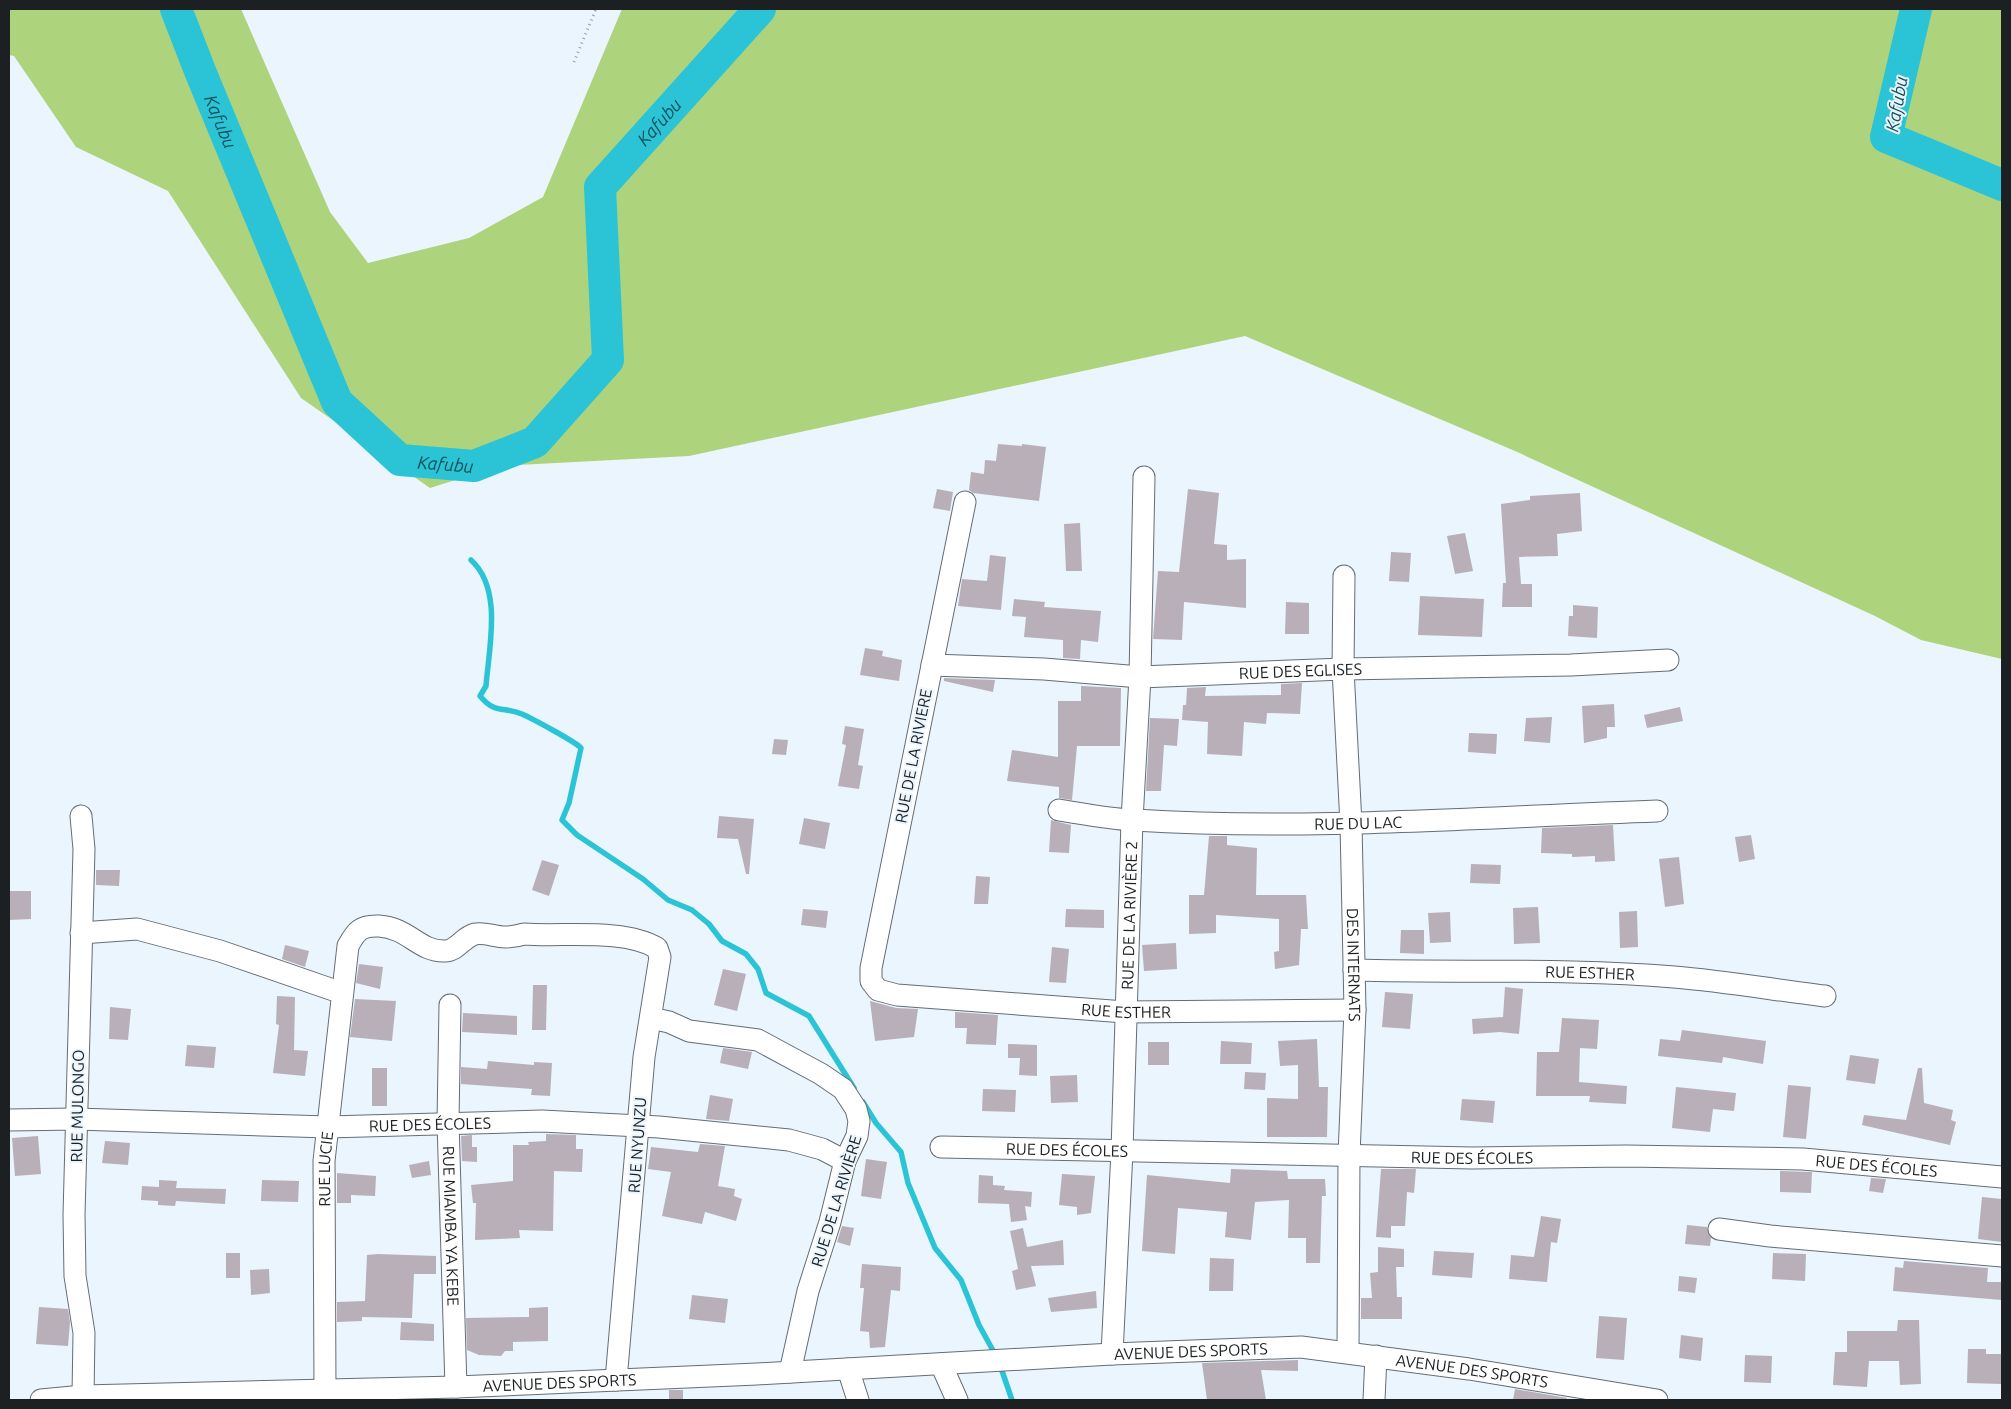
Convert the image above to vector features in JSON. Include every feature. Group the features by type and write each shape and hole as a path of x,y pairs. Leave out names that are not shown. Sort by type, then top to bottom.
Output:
{"street":[{"name":"RUE DE LA RIVIÈRE 2","path":"1112,1354 1122,1151 1132,820 1140,677 1144,478"},
{"name":"RUE DE LA RIVIERE","path":"897,995 878,990 871,981 871,968 965,502"},
{"name":"DES INTERNATS","path":"1344,576 1343,669 1351,824 1356,1010 1349,1155 1348,1352"},
{"name":"RUE DES EGLISES","path":"932,665 1044,668 1140,677 1343,669 1571,665 1668,660"},
{"name":"RUE DU LAC","path":"1059,810 1132,820 1259,825 1351,824 1657,811"},
{"name":"RUE MULONGO","path":"82,816 84,849 76,1119 75,1267 84,1333 83,1396"},
{"name":"RUE NYUNZU","path":"348,946 358,930 366,925 396,928 425,947 442,951 453,949 465,939 475,934 508,937 524,934 623,938 651,944 658,948 660,957 644,1057 616,1380"},
{"path":"81,933 137,929 220,951 342,993"},
{"name":"RUE LUCIE","path":"325,1391 324,1161 348,946"},
{"name":"RUE ESTHER","path":"1354,970 1459,973 1543,971 1674,977 1825,996"},
{"name":"RUE ESTHER","path":"897,995 1125,1012 1356,1010"},
{"name":"RUE MIAMBA YA KEBE","path":"450,1005 448,1122 456,1387"},
{"name":"RUE DE LA RIVIÈRE","path":"651,1018 669,1022 689,1031 758,1040 821,1074 842,1089 856,1109 859,1121 857,1136 846,1161 830,1222 808,1291 790,1372"},
{"name":"RUE DES ÉCOLES","path":"9,1120 76,1119 328,1127 448,1122 542,1121 638,1126 788,1140 822,1149 846,1161"},
{"name":"RUE DES ÉCOLES","path":"941,1148 1472,1158 1626,1156 1804,1159 2002,1177"},
{"path":"1719,1229 1770,1236 2002,1256"},
{"name":"AVENUE DES SPORTS","path":"41,1400 83,1396 184,1397 325,1391 348,1395 456,1387 544,1391 616,1380 1112,1354 1301,1347 1376,1356 1558,1393 1656,1400"},
{"path":"1374,1400 1376,1356"},
{"path":"941,1364 957,1400"},
{"path":"848,1369 858,1400"}],"path":[{"path":"574,62 596,9"}],"green space":[{"path":"9,9 241,9 330,212 368,263 469,238 543,197 622,9 2002,9 2002,659 1921,640 1875,616 1515,451 1245,336 689,456 500,466 430,488 301,398 168,191 76,147 14,56 9,55"}],"building":[{"path":"998,444 1046,447 1039,501 973,493 969,490 971,472 984,474 985,460 996,461"},
{"path":"937,489 953,492 950,511 933,508"},
{"path":"1188,489 1219,493 1214,544 1227,545 1227,560 1246,559 1246,608 1184,602 1182,640 1153,639 1158,571 1179,572"},
{"path":"1580,493 1582,531 1557,534 1558,556 1519,557 1521,584 1532,584 1532,607 1502,607 1503,583 1506,583 1501,504 1530,500 1530,496"},
{"path":"1080,523 1082,571 1066,571 1064,524"},
{"path":"1465,533 1473,571 1455,574 1447,536"},
{"path":"1391,552 1411,553 1409,582 1389,581"},
{"path":"990,555 1006,557 1001,610 958,606 962,579 987,581"},
{"path":"1420,596 1484,599 1482,637 1418,635"},
{"path":"1014,599 1045,602 1044,607 1101,611 1098,642 1081,640 1080,659 1063,658 1063,640 1024,637 1026,617 1012,616"},
{"path":"1286,602 1309,603 1309,634 1285,634"},
{"path":"1573,605 1598,607 1597,638 1568,636 1569,616 1573,616"},
{"path":"865,648 883,651 882,656 902,660 899,681 860,675"},
{"path":"944,678 995,680 993,692 944,681"},
{"path":"1302,683 1300,714 1267,713 1266,724 1244,722 1242,756 1207,754 1208,722 1182,720 1183,705 1186,705 1187,688 1206,687 1205,696 1281,695 1281,684"},
{"path":"1081,686 1121,688 1120,746 1077,746 1072,800 1059,798 1059,787 1007,781 1012,750 1058,757 1058,701 1081,701"},
{"path":"1614,704 1615,727 1607,727 1607,738 1584,743 1582,706"},
{"path":"1680,707 1683,721 1647,728 1644,715"},
{"path":"1552,717 1550,743 1524,741 1526,718"},
{"path":"1150,718 1179,719 1177,746 1164,745 1161,791 1146,791"},
{"path":"845,726 864,729 858,765 863,766 859,789 838,786 846,745 842,744"},
{"path":"1469,733 1497,734 1496,754 1468,752"},
{"path":"774,739 788,740 786,755 772,754"},
{"path":"719,816 754,819 749,874 746,874 738,839 717,838"},
{"path":"804,818 830,823 825,849 799,844"},
{"path":"1051,820 1071,825 1069,853 1049,852"},
{"path":"1613,825 1615,861 1595,862 1595,856 1572,857 1572,854 1541,853 1542,828"},
{"path":"1751,835 1755,859 1739,862 1735,837"},
{"path":"1209,836 1227,836 1227,845 1257,848 1256,895 1306,895 1308,929 1301,929 1299,965 1275,969 1274,952 1279,951 1279,919 1216,915 1216,933 1189,934 1189,895 1204,895"},
{"path":"1679,857 1684,904 1665,907 1659,859"},
{"path":"542,860 559,865 549,896 532,890"},
{"path":"1471,864 1501,865 1500,884 1470,883"},
{"path":"96,870 120,870 119,886 96,885"},
{"path":"976,876 990,877 988,904 974,904"},
{"path":"9,891 31,891 31,919 9,920"},
{"path":"1538,907 1540,943 1514,944 1513,908"},
{"path":"803,909 828,911 826,928 801,925"},
{"path":"1066,909 1104,910 1104,928 1065,927"},
{"path":"1637,911 1638,947 1620,948 1619,912"},
{"path":"1450,912 1451,942 1430,943 1428,913"},
{"path":"1401,930 1424,930 1424,954 1400,953"},
{"path":"1176,943 1177,969 1144,971 1142,945"},
{"path":"285,945 309,951 305,967 282,959"},
{"path":"1052,947 1069,949 1066,983 1049,982"},
{"path":"359,964 383,967 380,989 356,983"},
{"path":"723,969 746,974 737,1011 714,1005"},
{"path":"533,985 547,985 546,1030 532,1030"},
{"path":"1505,987 1523,989 1519,1034 1500,1032 1473,1034 1472,1019 1503,1017"},
{"path":"1385,992 1413,994 1410,1029 1382,1027"},
{"path":"277,996 295,997 294,1050 308,1051 305,1076 273,1073 279,1025 276,1024"},
{"path":"355,999 396,1001 392,1041 350,1037"},
{"path":"870,1001 896,1008 918,1009 914,1037 875,1041"},
{"path":"110,1007 131,1009 128,1040 109,1039"},
{"path":"955,1012 998,1015 996,1045 966,1044 967,1028 955,1028"},
{"path":"463,1013 517,1016 517,1035 462,1032"},
{"path":"1562,1018 1599,1020 1597,1049 1580,1048 1579,1082 1627,1086 1626,1104 1589,1102 1590,1096 1536,1096 1537,1052 1559,1052"},
{"path":"1682,1030 1766,1041 1763,1064 1723,1057 1722,1063 1658,1056 1660,1039 1680,1041"},
{"path":"1317,1039 1319,1087 1328,1087 1327,1137 1267,1137 1267,1098 1298,1099 1298,1065 1280,1066 1278,1041"},
{"path":"1221,1041 1252,1043 1251,1064 1220,1064"},
{"path":"1148,1042 1169,1042 1169,1065 1148,1065"},
{"path":"1008,1044 1037,1045 1037,1076 1019,1075 1020,1058 1008,1058"},
{"path":"187,1045 216,1047 214,1068 185,1066"},
{"path":"723,1048 752,1052 748,1069 720,1063"},
{"path":"1850,1055 1879,1059 1875,1084 1846,1080"},
{"path":"488,1061 534,1065 534,1062 552,1063 550,1096 531,1095 532,1089 461,1084 461,1067 487,1069"},
{"path":"372,1068 387,1068 387,1106 372,1106"},
{"path":"1918,1068 1922,1068 1924,1103 1953,1110 1951,1120 1956,1122 1950,1145 1862,1125 1864,1115 1906,1120"},
{"path":"1245,1072 1266,1073 1265,1090 1244,1089"},
{"path":"1077,1075 1078,1102 1051,1103 1050,1076"},
{"path":"1788,1085 1811,1087 1806,1139 1783,1137"},
{"path":"1676,1087 1736,1093 1734,1111 1713,1109 1710,1132 1672,1128"},
{"path":"983,1089 1016,1090 1015,1112 982,1111"},
{"path":"710,1095 733,1099 729,1121 706,1119"},
{"path":"1462,1099 1495,1101 1493,1123 1460,1120"},
{"path":"546,1134 576,1135 576,1149 583,1149 582,1172 554,1171 553,1231 519,1230 520,1238 475,1240 476,1203 473,1203 471,1185 513,1181 513,1145 529,1145 528,1142 546,1141"},
{"path":"472,1135 472,1147 477,1147 477,1162 462,1161 461,1136"},
{"path":"38,1136 41,1174 15,1176 12,1138"},
{"path":"105,1141 130,1143 128,1165 102,1163"},
{"path":"700,1144 725,1146 718,1186 735,1189 734,1196 742,1199 736,1221 705,1212 702,1224 662,1216 671,1172 648,1169 651,1147 698,1152"},
{"path":"866,1159 887,1162 881,1199 861,1196"},
{"path":"429,1161 431,1175 412,1178 409,1165"},
{"path":"1231,1169 1287,1171 1288,1179 1325,1179 1326,1196 1322,1196 1320,1263 1306,1263 1306,1238 1288,1238 1289,1200 1255,1202 1251,1240 1225,1237 1227,1212 1178,1208 1175,1254 1142,1251 1147,1175 1230,1183"},
{"path":"1381,1169 1416,1169 1414,1193 1407,1192 1405,1226 1391,1226 1391,1238 1376,1237"},
{"path":"1780,1171 1812,1172 1811,1193 1780,1192"},
{"path":"337,1173 376,1176 375,1196 351,1195 351,1203 337,1203"},
{"path":"1062,1174 1095,1176 1091,1213 1077,1215 1077,1207 1059,1205"},
{"path":"979,1175 993,1176 993,1185 1005,1186 1004,1190 1032,1192 1031,1207 1025,1206 1027,1220 1011,1222 1009,1204 978,1203"},
{"path":"1871,1178 1886,1179 1883,1193 1869,1191"},
{"path":"159,1180 177,1181 176,1188 226,1189 225,1204 176,1201 175,1206 158,1205 158,1201 141,1200 142,1186 159,1187"},
{"path":"262,1180 299,1181 298,1202 261,1201"},
{"path":"1982,1197 2002,1199 2002,1242 1978,1239"},
{"path":"1541,1216 1561,1219 1557,1243 1551,1242 1547,1282 1509,1279 1511,1255 1534,1257"},
{"path":"1687,1225 1707,1227 1711,1238 1710,1246 1685,1244"},
{"path":"842,1226 854,1228 850,1246 837,1242"},
{"path":"1023,1228 1027,1247 1063,1240 1064,1265 1031,1266 1036,1286 1016,1290 1012,1271 1018,1269 1010,1231"},
{"path":"1378,1247 1404,1249 1404,1267 1396,1267 1397,1297 1402,1297 1402,1319 1361,1319 1361,1298 1372,1298 1370,1273 1378,1272"},
{"path":"1434,1251 1474,1253 1472,1278 1432,1275"},
{"path":"226,1253 240,1253 240,1278 226,1278"},
{"path":"1773,1253 1806,1254 1805,1281 1772,1279"},
{"path":"367,1255 436,1256 436,1274 414,1274 412,1318 362,1317 362,1321 337,1322 337,1302 365,1301"},
{"path":"1210,1258 1234,1259 1233,1291 1209,1291"},
{"path":"1904,1261 1988,1268 1987,1282 2002,1282 2002,1300 1893,1291 1895,1267 1903,1268"},
{"path":"862,1264 901,1267 900,1291 891,1290 885,1347 870,1348 869,1332 860,1331 864,1288 860,1288"},
{"path":"269,1269 270,1293 251,1295 250,1270"},
{"path":"1679,1276 1697,1278 1695,1293 1678,1291"},
{"path":"1096,1291 1097,1308 1051,1312 1048,1298"},
{"path":"692,1295 728,1299 725,1323 689,1319"},
{"path":"39,1307 68,1309 70,1322 68,1346 36,1344"},
{"path":"548,1307 548,1341 513,1342 513,1351 505,1351 501,1356 479,1355 467,1350 466,1318 529,1317 529,1308"},
{"path":"1599,1316 1627,1318 1624,1360 1596,1358"},
{"path":"1898,1320 1919,1320 1921,1384 1900,1385 1899,1361 1869,1361 1867,1387 1833,1385 1835,1352 1847,1352 1847,1331 1897,1331"},
{"path":"401,1322 434,1324 434,1341 400,1340"},
{"path":"1681,1335 1703,1338 1701,1361 1679,1358"},
{"path":"1968,1349 1986,1349 1986,1354 2002,1354 2002,1384 1967,1383"},
{"path":"1745,1355 1772,1356 1771,1383 1744,1382"},
{"path":"1298,1360 1298,1371 1261,1370 1266,1400 1207,1400 1202,1363"},
{"path":"1515,1389 1567,1398 1566,1400 1513,1400"},
{"path":"669,1390 683,1390 683,1400 669,1400"}],"waterway":[{"name":"Kafubu","path":"176,9 337,402 400,460 474,466 535,442 608,360 600,187 760,9"},
{"name":"Kafubu","path":"1916,9 1886,137 2002,185"},
{"path":"471,560 481,572 491,602 491,637 486,686 480,696 491,706 522,714 581,748 569,803 562,820 577,835 643,879 668,900 692,910 709,924 722,941 746,954 758,969 766,993 809,1016 854,1088"},
{"path":"863,1102 876,1123 901,1152 908,1183 935,1248 961,1280 979,1325 996,1356"},
{"path":"1000,1365 1012,1400"}]}
